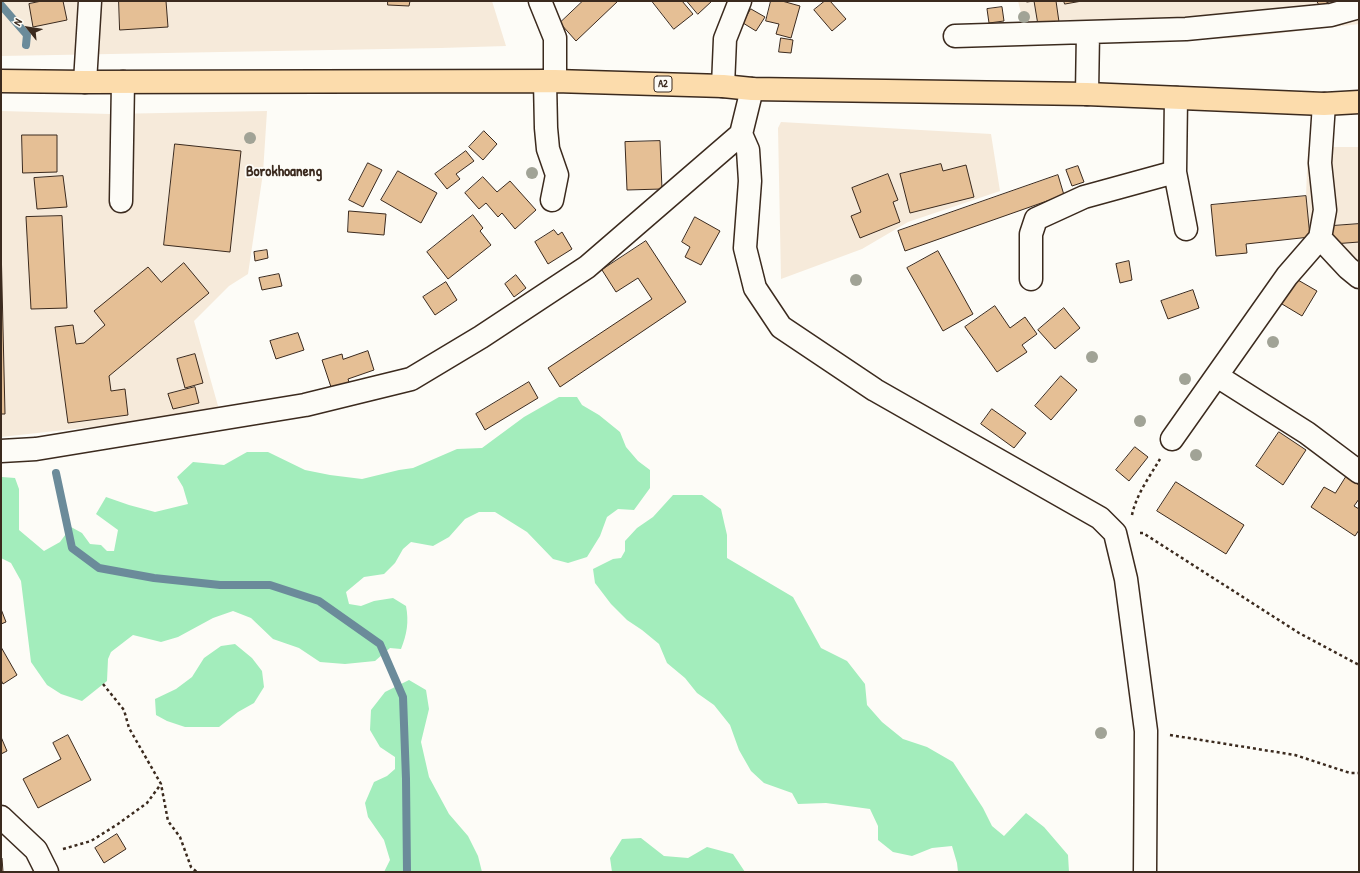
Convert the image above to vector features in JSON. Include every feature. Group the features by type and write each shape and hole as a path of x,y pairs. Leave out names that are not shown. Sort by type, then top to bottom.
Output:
{"main road":[{"name":"A2","path":"1,81 550,81 723,86 752,89 1087,94 1324,104 1359,102"}],"street":[{"path":"85,82 90,1"},
{"path":"540,1 556,38 550,81 546,128 548,149 557,175 552,200"},
{"path":"723,86 725,39 740,1"},
{"path":"955,36 1186,29 1331,15 1359,6"},
{"path":"1087,94 1088,32"},
{"path":"121,201 123,82"},
{"path":"1,451 36,449 305,405 411,379 481,337 587,267 741,134 752,89"},
{"path":"1176,98 1175,172 1186,229"},
{"path":"1172,439 1287,276 1320,238 1325,210 1320,163 1324,104"},
{"path":"741,134 748,150 750,181 745,248 755,288 781,327 875,390 1100,518 1122,533 1126,579 1146,731 1145,872"},
{"path":"1031,279 1031,234 1036,219 1084,197 1175,172"},
{"path":"1320,238 1348,268 1359,277"},
{"path":"1217,376 1307,433 1359,472"},
{"path":"1,817 36,850 46,870"}],"path":[{"path":"1172,439 1145,485 1122,533 1143,533 1299,633 1359,664"},
{"path":"103,684 124,710 129,728 161,784 168,821 180,837 191,867 198,872"},
{"path":"1146,731 1295,755 1350,773 1359,773"},
{"path":"46,870 59,851 91,841 118,824 147,803 161,784"}],"shaded area":[{"path":"1,1 492,1 506,46 1,56"},
{"path":"1018,1 1359,1 1359,24 1238,38 1029,45"},
{"path":"1,111 110,114 267,111 263,173 248,274 229,286 194,321 220,413 1,437"},
{"path":"781,122 991,134 1000,191 908,222 862,249 781,279 778,128"},
{"path":"1308,147 1359,147 1359,288 1328,266 1310,237 1306,196"}],"green space":[{"path":"559,397 577,397 582,405 599,415 620,432 626,447 638,461 650,470 650,488 634,510 618,509 607,517 600,536 587,557 568,563 553,559 527,532 495,512 479,512 465,519 449,537 433,546 411,542 403,549 395,563 384,574 364,577 346,592 349,604 361,606 374,601 393,598 406,606 407,628 401,649 390,648 375,661 345,664 320,662 299,648 273,639 251,618 233,611 213,618 178,637 161,642 133,635 111,652 108,659 107,681 82,701 61,694 47,685 31,662 21,581 11,563 1,558 2,477 15,478 19,489 19,530 44,551 60,542 71,527 82,533 90,544 101,545 107,551 114,551 118,530 96,514 106,497 155,512 188,504 183,487 177,477 193,462 224,465 247,452 268,452 305,470 362,479 413,468 457,449 482,448 524,417"},
{"path":"673,495 702,495 721,509 727,535 727,558 793,597 821,648 847,661 865,684 867,705 882,722 903,739 927,747 953,762 983,808 992,826 1004,836 1026,813 1044,827 1068,855 1069,872 958,872 952,846 932,848 912,856 893,852 878,840 878,826 870,809 826,803 798,804 792,793 764,783 751,771 739,750 730,725 714,705 697,693 685,678 667,663 659,644 627,620 611,604 595,583 593,569 613,559 621,558 625,551 625,541 637,528 653,517"},
{"path":"235,644 252,658 262,671 264,687 254,703 238,712 219,727 185,727 167,721 156,715 155,699 176,689 192,677 204,658 221,646"},
{"path":"409,680 426,690 429,709 421,742 429,777 449,814 468,836 478,856 482,872 384,872 390,860 384,840 368,817 365,803 374,782 387,776 395,769 395,757 380,747 370,730 371,710 385,692"},
{"path":"641,838 664,856 688,858 707,847 733,854 745,872 612,872 610,858 622,839"}],"building":[{"path":"42,1 63,1 67,20 33,27 29,4"},
{"path":"119,1 166,1 168,27 120,30"},
{"path":"388,1 410,1 409,6 388,5"},
{"path":"583,1 618,1 576,41 560,23"},
{"path":"652,1 682,1 693,14 674,29"},
{"path":"687,1 712,1 698,14"},
{"path":"771,1 782,1 800,6 791,38 776,34 779,24 766,21"},
{"path":"825,1 830,1 846,19 832,31 814,10"},
{"path":"1034,1 1056,1 1059,22 1038,25"},
{"path":"1064,1 1082,1 1065,4"},
{"path":"1317,1 1331,1 1320,6"},
{"path":"1002,7 1004,21 989,23 987,9"},
{"path":"751,9 765,17 756,31 743,23"},
{"path":"781,38 793,40 791,53 779,52"},
{"path":"484,131 497,144 483,160 469,147"},
{"path":"22,135 57,135 57,172 23,173"},
{"path":"660,141 662,189 627,190 625,142"},
{"path":"175,144 241,151 230,252 164,245"},
{"path":"466,151 474,161 456,174 460,179 447,189 435,174"},
{"path":"368,163 382,170 363,207 349,200"},
{"path":"941,164 943,171 966,165 974,197 910,213 900,174"},
{"path":"1078,166 1084,182 1072,186 1066,170"},
{"path":"398,171 437,193 421,223 381,200"},
{"path":"888,174 898,200 893,202 900,222 860,238 851,216 861,212 852,188"},
{"path":"1058,175 1064,195 905,251 898,231"},
{"path":"63,176 67,207 37,209 34,178"},
{"path":"483,177 497,192 510,181 536,210 515,229 502,213 498,217 486,203 479,209 465,193"},
{"path":"1306,196 1310,237 1246,244 1247,253 1216,256 1211,205"},
{"path":"349,211 386,214 384,235 348,232"},
{"path":"473,215 483,228 480,231 491,245 448,279 427,252"},
{"path":"62,216 67,308 31,309 26,217"},
{"path":"695,217 720,231 701,265 685,257 690,247 682,242"},
{"path":"1359,224 1359,242 1333,244 1332,226"},
{"path":"554,230 558,235 562,232 572,249 548,264 535,242"},
{"path":"646,241 686,302 560,387 548,368 652,299 638,278 616,292 602,270"},
{"path":"1,243 5,414 1,414"},
{"path":"267,250 268,258 255,261 254,252"},
{"path":"938,251 973,314 943,331 907,268"},
{"path":"1129,261 1132,280 1120,283 1116,264"},
{"path":"184,263 209,293 109,376 111,391 125,389 128,415 68,423 55,327 73,325 76,344 84,343 105,325 94,311 148,267 161,282"},
{"path":"279,274 282,286 262,290 259,278"},
{"path":"516,275 526,288 514,297 505,284"},
{"path":"1291,276 1317,291 1302,316 1277,301"},
{"path":"446,282 457,300 435,315 423,297"},
{"path":"1193,290 1199,308 1168,319 1161,301"},
{"path":"995,306 1010,328 1025,317 1037,334 1022,345 1027,352 997,372 965,327"},
{"path":"1064,308 1080,328 1055,349 1038,330"},
{"path":"298,333 304,350 276,359 270,341"},
{"path":"368,351 374,370 348,379 350,385 332,390 322,360 342,354 343,359"},
{"path":"195,354 203,383 185,388 177,359"},
{"path":"1061,376 1077,390 1051,420 1035,406"},
{"path":"529,382 538,398 485,430 476,414"},
{"path":"195,387 199,403 173,409 168,394"},
{"path":"992,409 1026,433 1014,448 981,424"},
{"path":"1279,432 1306,450 1283,485 1256,466"},
{"path":"1135,447 1148,457 1129,481 1116,470"},
{"path":"1346,477 1359,485 1359,499 1354,506 1359,509 1359,530 1355,536 1311,507 1324,487 1335,493"},
{"path":"1176,482 1244,525 1226,554 1157,511"},
{"path":"1,609 6,622 1,624"},
{"path":"1,647 17,675 3,684 1,680"},
{"path":"68,735 91,780 38,808 23,779 61,759 53,743"},
{"path":"1,737 7,751 1,754"},
{"path":"117,834 126,849 104,863 95,848"},
{"path":"2,858 3,872 1,872"}],"waterway":[{"path":"1,5 27,35 26,45"},
{"path":"56,473 72,548 99,568 154,578 220,585 270,585 319,601 380,644 403,697 407,872"}],"district":[{"name":"Borokhoaneng","path":"284,172"}]}
